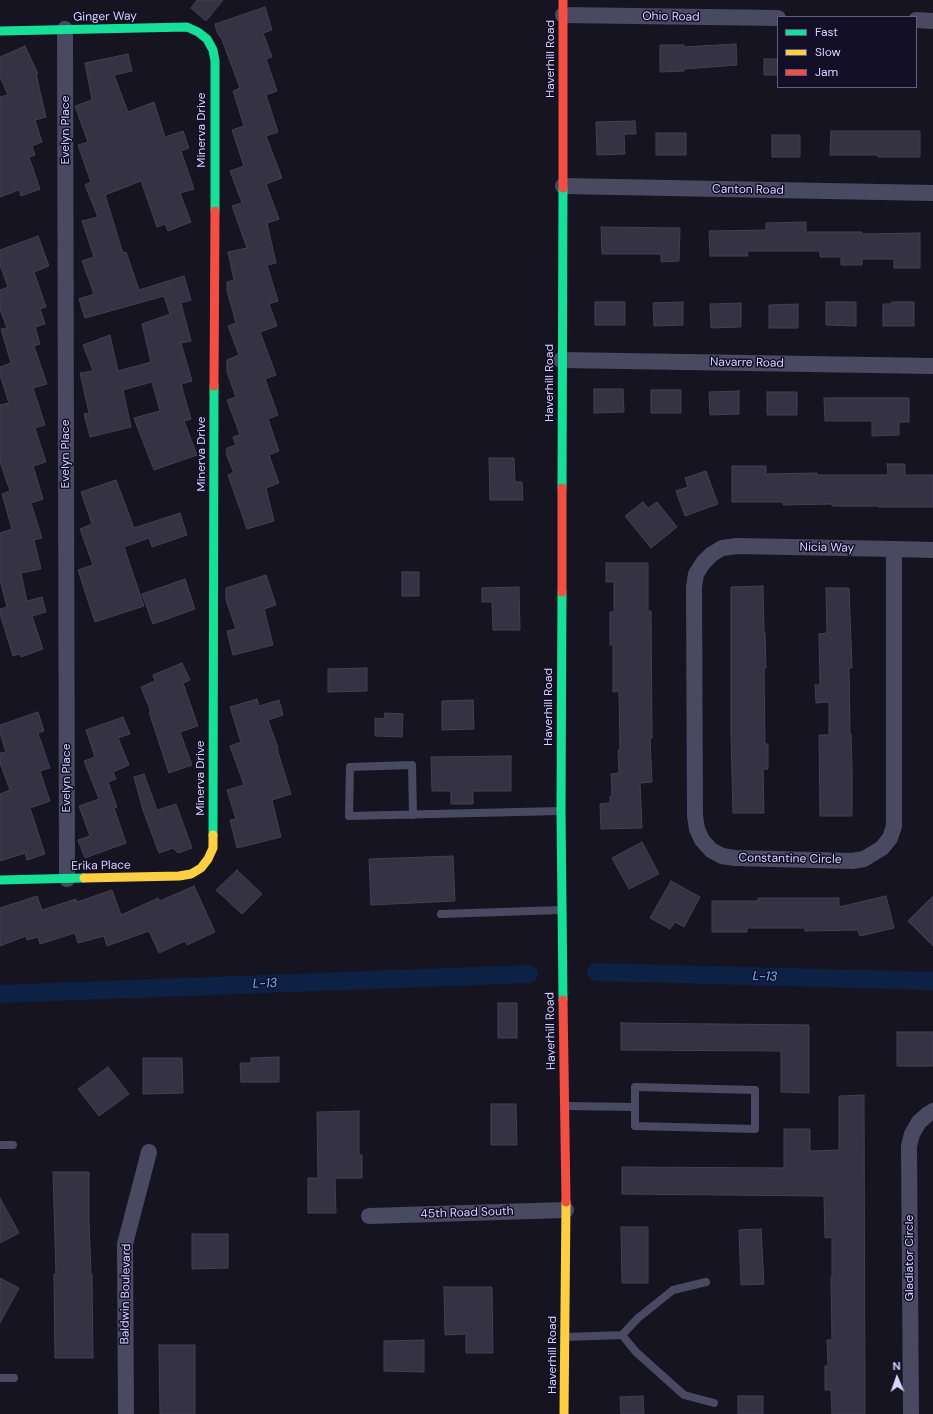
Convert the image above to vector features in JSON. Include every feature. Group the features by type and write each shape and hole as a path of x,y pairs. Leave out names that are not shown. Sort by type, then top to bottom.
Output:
{"street":[{"name":"Ohio Road","path":"563,8 777,18"},
{"name":"Haverhill Road","path":"563,8 564,186 561,811 566,1210 564,1414"},
{"path":"917,20 933,21"},
{"name":"Ginger Way","path":"0,31 188,27 207,39"},
{"name":"Evelyn Place","path":"65,29 67,878"},
{"name":"Minerva Drive","path":"201,868 208,859 213,848 215,61 213,50 207,39"},
{"name":"Canton Road","path":"564,186 933,193"},
{"name":"Navarre Road","path":"562,360 933,366"},
{"name":"Nicia Way","path":"722,548 737,546 933,550"},
{"name":"Constantine Circle","path":"722,548 712,554 703,563 696,574 694,587 694,808 696,829 702,840 711,850 722,856 735,858 852,861 864,859 882,848 890,838 894,826 894,549"},
{"name":"Erika Place","path":"0,880 179,876 191,874 201,868"},
{"name":"Gladiator Circle","path":"911,1414 909,1146 912,1134 919,1122 933,1111"},
{"name":"Baldwin Boulevard","path":"126,1414 125,1244 149,1152"},
{"name":"45th Road South","path":"369,1216 566,1210"}],"lane":[{"path":"413,815 412,765 350,767 349,816 413,815 561,811"},
{"path":"441,914 562,910"},
{"path":"635,1087 755,1090 755,1129 635,1126 635,1107 635,1087"},
{"path":"564,1106 635,1107"},
{"path":"0,1145 13,1145"},
{"path":"565,1337 622,1335 638,1318 673,1290 706,1282"},
{"path":"622,1335 636,1352 684,1396 714,1403"},
{"path":"0,1378 14,1378"}],"building":[{"path":"197,0 223,0 206,21 191,8"},
{"path":"265,7 272,30 263,33 272,57 266,59 277,91 266,95 278,132 266,136 282,178 266,184 279,219 267,223 276,263 267,265 278,301 269,304 277,326 260,332 276,375 265,379 278,415 268,419 279,451 269,455 279,483 266,488 274,521 247,529 228,475 234,473 226,454 227,448 236,445 233,437 240,435 227,400 236,397 227,372 227,360 239,355 228,326 236,323 227,291 227,282 234,280 228,252 247,248 232,206 242,203 230,171 244,166 232,130 244,126 233,91 240,88 215,24"},
{"path":"736,44 737,65 660,72 660,45 684,45 684,47"},
{"path":"25,46 38,74 36,74 46,117 35,120 42,142 32,146 35,155 29,157 40,189 21,196 19,190 0,197 0,97 8,95 0,77 0,57"},
{"path":"128,54 132,71 114,75 128,112 154,102 165,137 183,131 189,148 181,151 194,189 180,193 191,222 168,231 165,224 157,227 141,181 105,195 123,253 126,252 139,290 184,276 191,300 181,303 191,341 181,343 192,381 181,384 191,419 184,421 197,455 154,470 134,418 160,411 152,382 123,390 131,427 90,437 84,414 89,413 80,373 93,371 83,345 110,335 118,371 151,362 142,324 170,314 164,296 85,318 79,299 94,294 82,261 94,257 82,221 98,217 85,185 91,182 78,145 88,142 75,106 92,100 85,63"},
{"path":"764,59 777,59 777,75 764,75"},
{"path":"635,121 636,134 624,134 625,154 597,155 596,122"},
{"path":"831,131 920,131 920,157 830,155"},
{"path":"656,133 686,133 686,155 656,155"},
{"path":"772,135 800,135 800,157 772,157"},
{"path":"806,222 806,232 862,232 862,234 920,233 920,268 894,268 894,259 862,259 862,265 841,265 841,257 820,257 820,251 747,251 748,256 710,256 709,231 766,230 766,223"},
{"path":"601,227 680,228 679,261 661,262 661,254 602,254"},
{"path":"38,236 49,266 34,272 46,307 40,309 45,324 35,327 40,344 34,346 47,384 33,388 45,425 35,428 46,462 33,466 43,499 31,503 42,538 34,540 41,569 21,573 27,601 42,597 46,612 32,616 43,649 21,657 20,654 13,656 0,614 0,609 7,607 0,580 0,533 12,529 2,494 10,491 0,462 0,405 9,403 0,375 0,367 11,363 1,329 7,328 0,310 0,290 8,287 0,265 0,250"},
{"path":"595,302 625,302 625,325 595,325"},
{"path":"683,302 683,325 654,326 653,303"},
{"path":"826,302 856,302 856,326 826,325"},
{"path":"892,302 914,302 914,326 883,326 883,304 892,304"},
{"path":"741,303 741,327 711,328 710,304"},
{"path":"798,304 798,328 769,328 769,305"},
{"path":"594,389 623,389 624,412 594,413"},
{"path":"651,390 681,390 681,413 651,413"},
{"path":"739,391 739,414 710,415 709,392"},
{"path":"767,392 797,392 797,415 767,415"},
{"path":"824,398 909,398 909,422 899,422 899,435 872,436 872,421 825,421"},
{"path":"489,458 514,458 515,482 522,482 523,500 490,500"},
{"path":"887,464 905,464 905,475 933,475 933,507 832,506 832,504 783,505 783,502 732,502 732,466 766,466 766,474 817,473 817,475 888,475"},
{"path":"706,471 718,504 685,516 676,491 688,487 685,478"},
{"path":"116,480 134,528 180,513 187,535 152,547 149,538 124,547 144,606 95,622 78,570 93,565 80,529 92,524 81,492"},
{"path":"643,502 648,508 657,502 677,527 651,548 625,516"},
{"path":"606,563 648,563 648,611 651,611 652,738 650,738 652,782 640,783 642,828 601,829 600,804 610,803 610,796 612,796 611,774 619,773 618,750 620,750 619,691 613,692 613,645 610,645 610,612 614,612 614,582 606,582"},
{"path":"402,572 419,572 419,596 402,596"},
{"path":"266,575 276,605 264,609 273,645 233,655 227,631 236,629 226,600 226,588"},
{"path":"185,579 195,609 153,624 142,594"},
{"path":"763,586 766,668 764,668 765,744 768,744 768,769 763,769 764,813 733,813 731,734 731,587"},
{"path":"519,587 520,630 493,630 492,602 482,602 482,588"},
{"path":"826,588 849,588 852,668 849,668 852,816 820,816 819,735 829,735 829,702 816,703 815,685 820,685 819,634 827,633"},
{"path":"182,663 190,680 183,683 198,726 180,732 192,765 169,773 149,712 151,712 141,687 155,681 153,675"},
{"path":"367,668 367,691 328,692 328,669"},
{"path":"257,699 259,706 279,700 283,715 268,720 278,748 277,749 291,794 272,800 281,837 237,848 230,820 236,819 227,790 244,785 230,746 241,742 230,707"},
{"path":"473,700 474,729 442,730 442,701"},
{"path":"38,712 44,731 38,733 50,768 40,771 50,801 30,808 45,854 27,860 25,853 0,861 0,794 10,790 0,763 0,753 6,752 0,733 0,725"},
{"path":"385,713 403,714 402,737 375,736 375,718 384,719"},
{"path":"123,717 130,734 118,738 129,765 113,772 116,779 108,782 117,807 114,808 126,843 85,858 78,840 90,836 79,806 99,799 84,761 95,757 86,730"},
{"path":"511,756 511,791 473,791 473,804 451,804 451,791 432,791 431,757"},
{"path":"144,774 157,810 176,804 192,848 178,853 173,848 159,853 143,810 134,777"},
{"path":"642,842 659,874 629,889 612,858"},
{"path":"453,856 455,901 371,905 369,859"},
{"path":"237,870 262,894 242,914 216,890"},
{"path":"671,881 700,897 684,927 675,922 670,929 650,918"},
{"path":"194,886 215,932 187,945 185,941 159,953 149,931 107,946 104,936 78,943 75,933 40,944 38,937 27,940 26,936 0,946 0,908 37,896 42,910 76,899 77,902 112,890 121,915 158,898 160,901"},
{"path":"886,896 894,928 860,936 858,930 805,931 805,928 747,928 747,932 712,932 712,901 758,901 758,898 839,898 839,907"},
{"path":"933,896 933,946 908,921"},
{"path":"498,1003 517,1003 517,1038 498,1038"},
{"path":"621,1023 809,1025 809,1093 781,1092 781,1051 621,1050"},
{"path":"897,1032 933,1032 933,1066 897,1066"},
{"path":"279,1057 279,1082 241,1082 240,1063 251,1063 251,1058"},
{"path":"143,1058 182,1058 183,1093 143,1094"},
{"path":"108,1067 129,1094 99,1116 78,1089"},
{"path":"864,1095 865,1414 832,1414 831,1390 825,1390 825,1366 828,1366 827,1340 832,1340 832,1237 825,1238 824,1196 622,1194 622,1167 784,1168 784,1129 810,1129 810,1151 839,1150 839,1096"},
{"path":"491,1104 516,1104 517,1145 491,1145"},
{"path":"359,1111 359,1155 362,1155 362,1178 335,1178 336,1213 308,1213 308,1178 318,1178 317,1112"},
{"path":"53,1172 89,1172 93,1358 55,1358 54,1274 56,1274"},
{"path":"0,1198 19,1233 0,1243"},
{"path":"621,1227 648,1227 648,1283 622,1283"},
{"path":"761,1229 764,1284 741,1285 739,1230"},
{"path":"192,1234 228,1234 228,1268 192,1269"},
{"path":"0,1278 19,1288 0,1323"},
{"path":"444,1287 492,1287 493,1353 466,1353 466,1334 445,1335"},
{"path":"424,1340 424,1372 384,1371 384,1341"},
{"path":"159,1345 195,1345 195,1414 160,1414"},
{"path":"643,1396 644,1414 621,1414 620,1397"},
{"path":"738,1396 763,1396 763,1414 738,1414"}],"waterway":[{"name":"L-13","path":"596,972 933,981"},
{"name":"L-13","path":"0,994 529,974"}],"traffic: fast":[{"path":"0,31 187,27 198,32 207,39 213,50 215,61 215,211"},
{"path":"562,488 563,188"},
{"path":"213,835 214,386"},
{"path":"562,592 561,811 563,1000"},
{"path":"0,880 84,878"}],"traffic: slow":[{"path":"84,878 179,876 191,874 201,868 208,859 213,848 213,835"},
{"path":"564,1414 566,1202"}],"traffic: jam":[{"path":"563,0 563,188"},
{"path":"214,386 215,211"},
{"path":"562,488 562,592"},
{"path":"563,1000 566,1202"}]}
